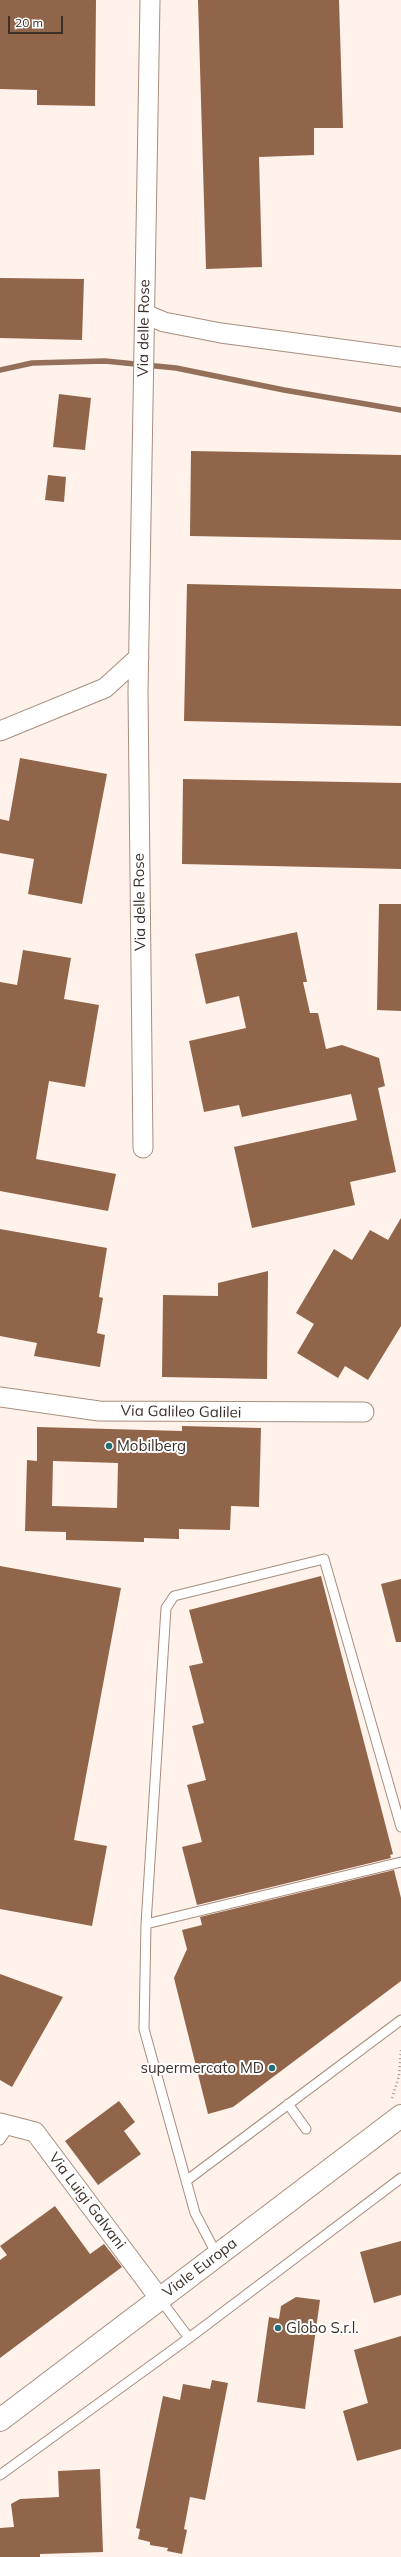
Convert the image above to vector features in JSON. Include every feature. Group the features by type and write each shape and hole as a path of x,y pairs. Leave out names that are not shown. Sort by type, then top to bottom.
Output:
{"street":[{"name":"Via delle Rose","path":"143,1148 139,657 150,0"},
{"path":"144,314 164,322 221,333 401,357"},
{"path":"0,731 105,688 139,657"},
{"name":"Via Galileo Galilei","path":"0,1397 99,1411 364,1412"},
{"name":"Viale Europa","path":"0,2420 401,2116"},
{"name":"Via Luigi Galvani","path":"3,2129 35,2132 160,2299"}],"lane":[{"path":"217,2255 195,2213 144,2029 146,1924 166,1608 174,1596 324,1559 401,1827"},
{"path":"146,1924 401,1862"},
{"path":"186,2181 401,2019"},
{"path":"401,2019 401,2029"},
{"path":"288,2104 306,2129"},
{"path":"0,2475 189,2338 401,2178"},
{"path":"160,2299 189,2338"}],"building":[{"path":"0,0 96,0 95,106 37,105 37,90 0,89"},
{"path":"198,0 339,0 343,128 314,128 314,155 259,157 262,267 206,269"},
{"path":"0,278 84,279 82,340 0,338"},
{"path":"59,394 91,398 85,450 53,447"},
{"path":"191,451 401,455 401,540 190,536"},
{"path":"48,475 66,477 64,502 45,500"},
{"path":"187,584 401,589 401,726 184,721"},
{"path":"20,758 107,774 82,904 28,894 34,859 0,853 0,819 9,821"},
{"path":"183,779 401,783 401,869 182,864"},
{"path":"379,904 401,904 401,1011 377,1010"},
{"path":"297,932 307,982 303,982 310,1013 318,1013 326,1049 342,1045 379,1058 385,1086 378,1088 396,1172 350,1182 355,1205 252,1228 234,1147 357,1120 351,1094 242,1117 239,1105 204,1112 189,1041 246,1028 239,996 206,1004 195,954"},
{"path":"23,950 71,958 64,999 99,1005 85,1087 49,1081 36,1159 116,1174 108,1211 0,1191 0,982 17,985"},
{"path":"401,1218 401,1326 368,1380 345,1366 338,1378 297,1353 314,1324 296,1313 334,1249 352,1260 370,1230 388,1240"},
{"path":"0,1229 107,1248 99,1297 103,1298 97,1333 105,1335 100,1367 34,1356 37,1343 0,1336"},
{"path":"268,1271 267,1379 162,1377 163,1295 218,1296 218,1283"},
{"path":"182,1426 261,1428 259,1507 231,1506 230,1530 179,1529 179,1539 144,1538 144,1542 66,1540 66,1532 25,1531 27,1460 37,1461 37,1427 182,1431","holes":["53,1461 118,1463 117,1508 52,1506"]},
{"path":"0,1566 121,1588 74,1840 107,1846 92,1926 0,1909"},
{"path":"321,1576 393,1854 390,1855 391,1858 197,1905 182,1847 202,1842 187,1785 206,1780 192,1726 204,1723 189,1666 203,1663 189,1610"},
{"path":"401,1579 401,1642 396,1642 381,1584"},
{"path":"394,1870 401,1898 401,1981 233,2107 208,2114 174,1978 187,1949 182,1930 202,1925 200,1917"},
{"path":"0,1974 63,1997 12,2087 0,2080"},
{"path":"119,2101 135,2122 124,2131 141,2154 98,2185 65,2141"},
{"path":"55,2206 90,2254 104,2244 122,2267 0,2358 0,2260 7,2255 0,2246"},
{"path":"401,2241 401,2295 374,2303 360,2252"},
{"path":"296,2297 320,2300 305,2409 257,2402 269,2317 279,2319 281,2306"},
{"path":"401,2336 401,2449 357,2461 343,2411 368,2403 354,2350"},
{"path":"212,2380 228,2383 205,2500 190,2497 184,2529 187,2530 182,2554 167,2551 168,2548 150,2545 150,2542 138,2539 140,2529 136,2528 163,2396 180,2400 183,2384 210,2389"},
{"path":"100,2469 103,2552 40,2554 40,2557 0,2557 0,2528 14,2527 11,2504 20,2499 59,2497 58,2471"}],"waterway":[{"path":"0,370 32,363 105,361 176,368 284,390 401,410"}],"place":[{"name":"Mobilberg","path":"109,1446"},
{"name":"supermercato MD","path":"272,2068"},
{"name":"Globo S.r.l.","path":"278,2328"}]}
